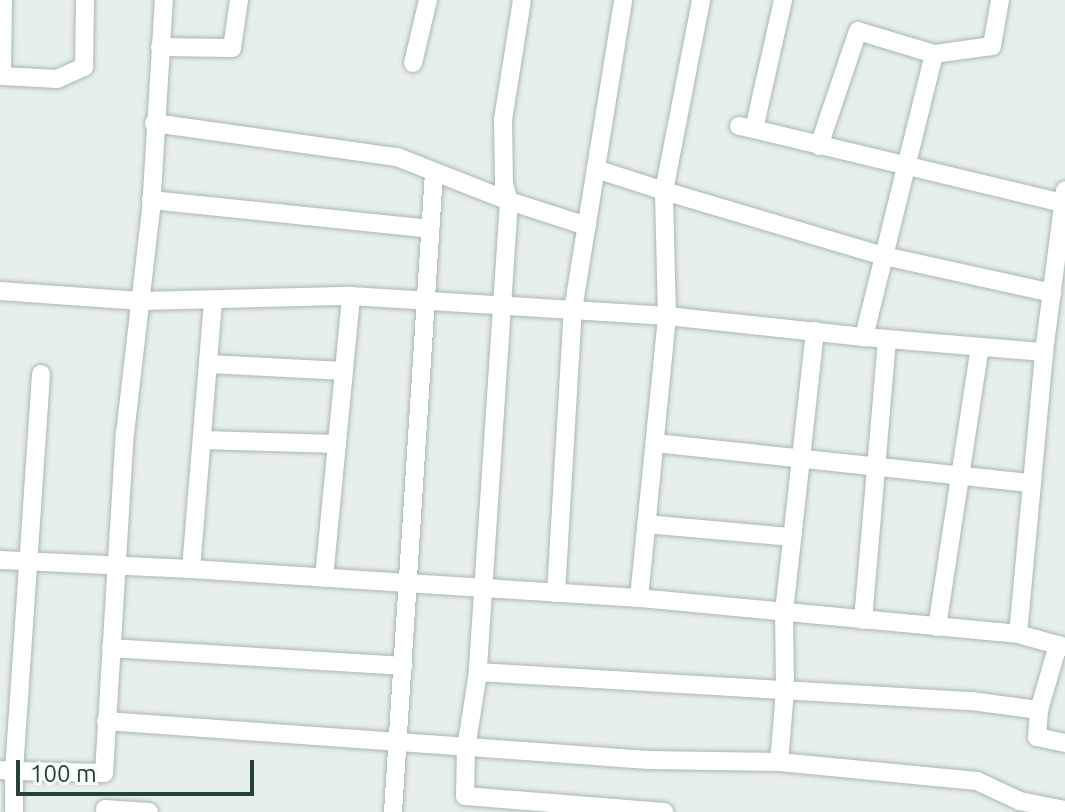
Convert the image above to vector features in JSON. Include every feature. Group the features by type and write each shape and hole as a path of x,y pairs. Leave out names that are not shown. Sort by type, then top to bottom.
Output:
{"street":[{"path":"3,0 2,76 57,79 84,67 85,0"},
{"path":"149,812 104,810 104,773 125,434 151,200 164,0"},
{"path":"160,47 232,48 239,0"},
{"path":"413,63 428,0"},
{"path":"522,0 503,120 504,184 509,201 504,306 478,672 466,749 465,796 664,812"},
{"path":"556,593 573,310 623,0"},
{"path":"639,598 667,316 664,191 701,0"},
{"path":"783,0 746,128 906,166 1064,197 1044,352 1018,634"},
{"path":"819,146 858,31 934,54 992,46 1000,0"},
{"path":"864,337 934,54"},
{"path":"154,123 397,157 509,201 587,226"},
{"path":"596,169 884,256 1052,293"},
{"path":"393,812 434,173"},
{"path":"151,200 430,229"},
{"path":"0,291 141,301 351,296 667,316 1044,352"},
{"path":"324,578 351,296"},
{"path":"191,569 213,300"},
{"path":"779,762 785,690 784,612 815,331"},
{"path":"863,620 879,467 887,339"},
{"path":"937,627 980,347"},
{"path":"209,364 344,371"},
{"path":"14,812 7,770 41,374"},
{"path":"203,440 337,444"},
{"path":"655,443 1032,483"},
{"path":"646,524 792,537"},
{"path":"0,560 639,598 1018,634 1062,646 1039,710 1037,737 1065,743"},
{"path":"111,648 403,666"},
{"path":"478,672 972,701 1039,710"},
{"path":"106,721 466,749 649,760 779,762 977,781 1019,807 1065,810"},
{"path":"7,770 104,773"}]}
